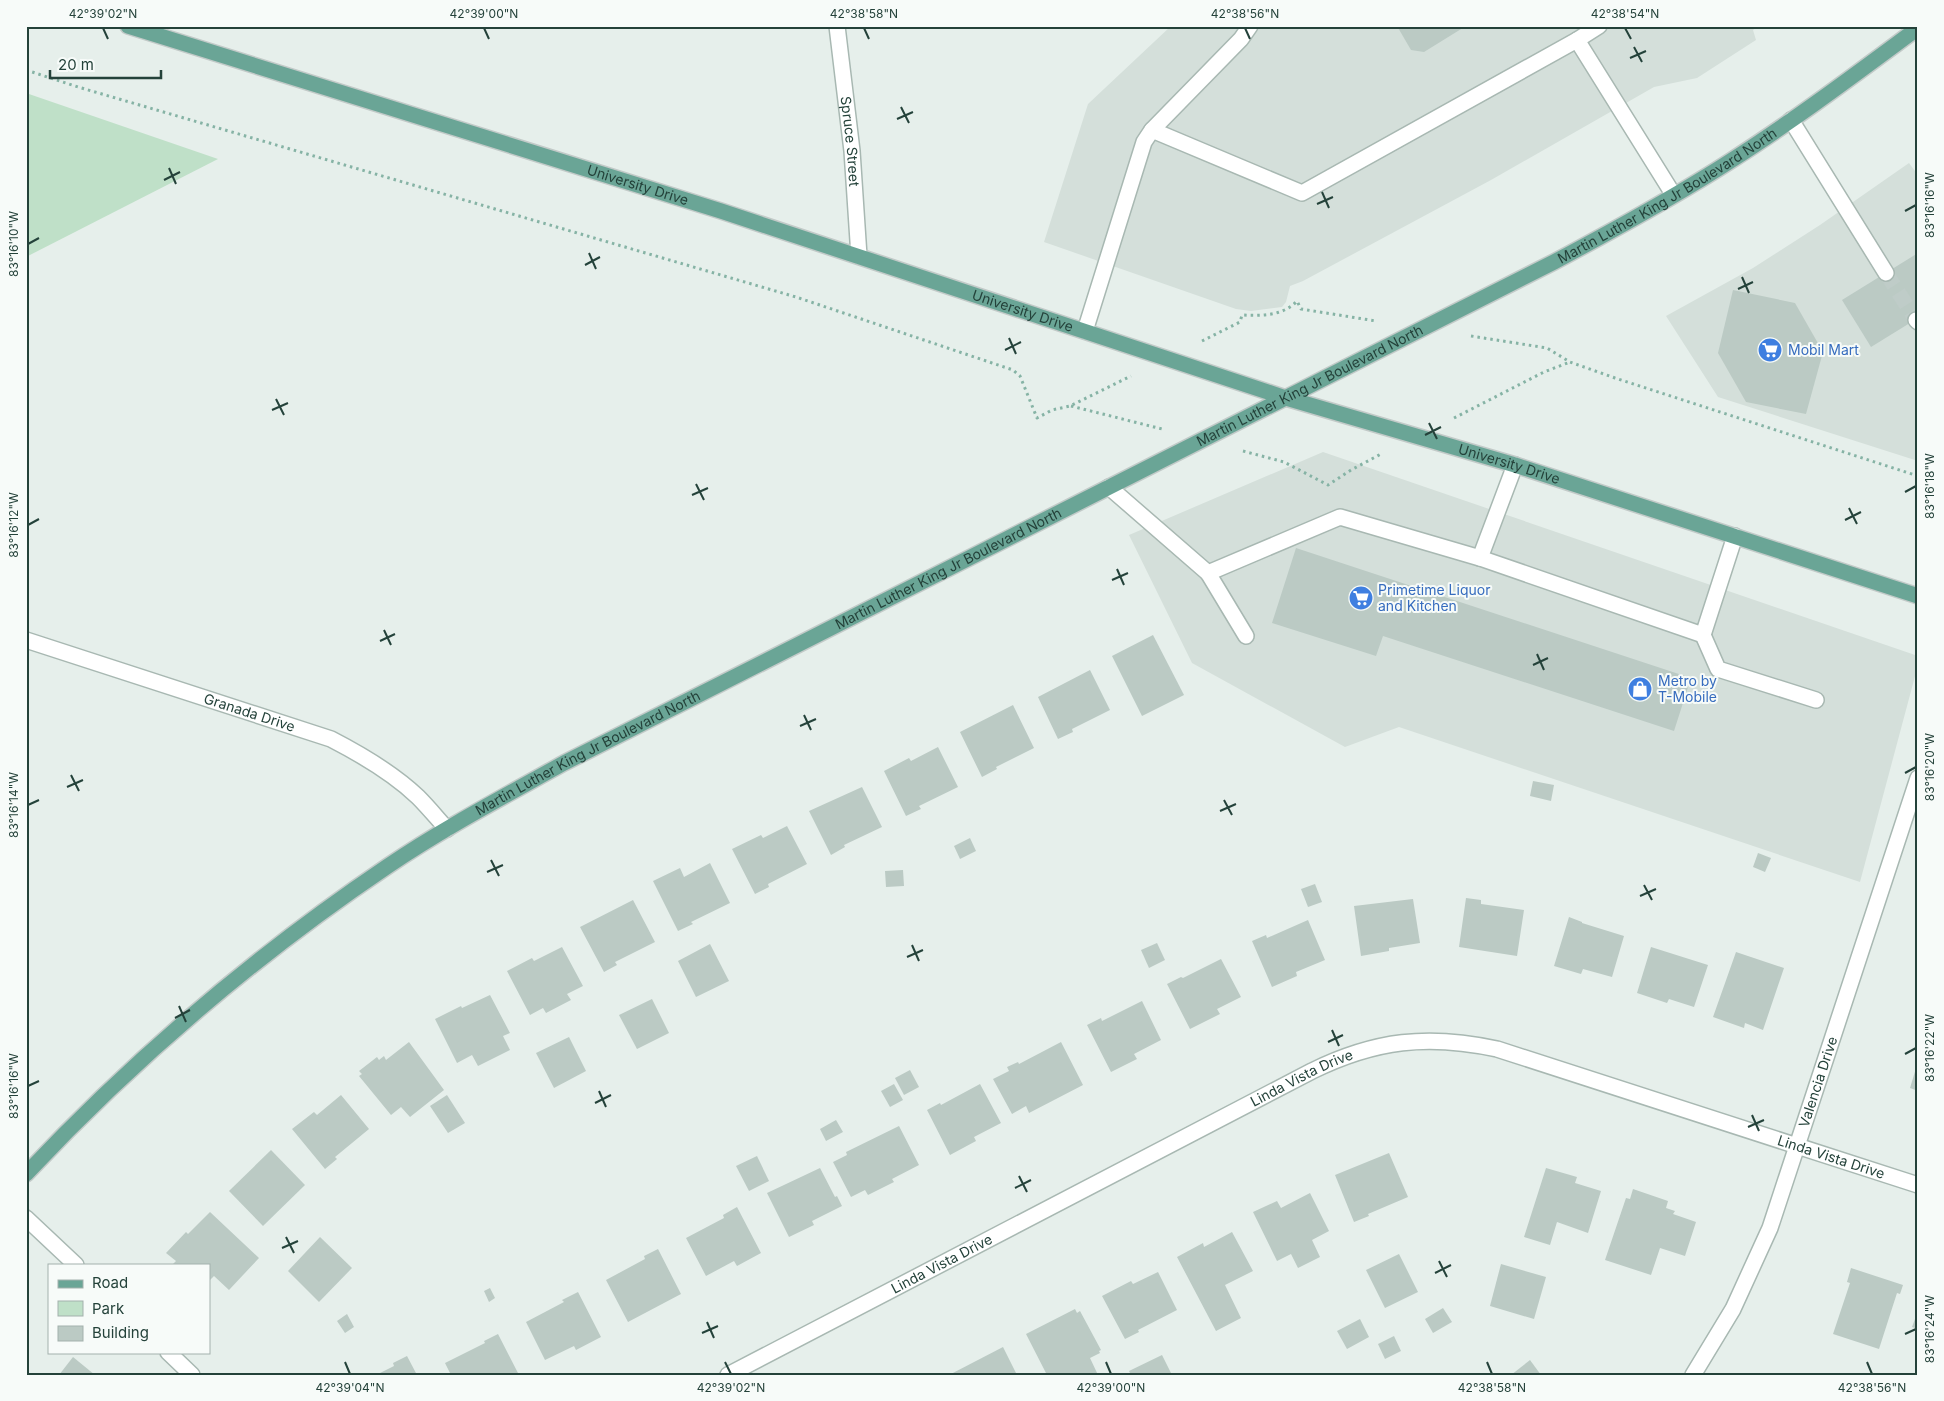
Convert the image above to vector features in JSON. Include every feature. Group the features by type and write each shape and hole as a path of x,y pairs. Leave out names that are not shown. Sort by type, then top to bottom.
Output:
{"main road":[{"name":"University Drive","path":"128,26 721,211 1286,398 1515,465 1918,596"},
{"name":"Martin Luther King Jr Boulevard North","path":"26,1174 128,1072 212,997 311,920 389,865 447,829 564,763 1554,262 1731,161 1918,28"}],"street":[{"name":"Spruce Street","path":"837,26 852,152 859,256"},
{"path":"1085,331 1144,142 1152,130 1241,39 1250,26"},
{"path":"1152,130 1302,193 1578,40 1599,26"},
{"path":"1578,40 1673,194"},
{"path":"1791,120 1886,273"},
{"path":"1480,558 1515,465"},
{"path":"1109,487 1208,572 1246,636"},
{"path":"1208,572 1340,517 1480,558 1703,635"},
{"path":"1735,536 1703,635 1718,669 1816,700"},
{"name":"Granada Drive","path":"26,640 330,739 382,768 417,796 447,829"},
{"name":"Valencia Drive","path":"1693,1375 1733,1309 1754,1267 1781,1198 1918,778"},
{"name":"Linda Vista Drive","path":"728,1375 1312,1071 1338,1058 1382,1045 1436,1040 1497,1049 1918,1185"},
{"path":"26,1218 75,1264"},
{"path":"170,1354 192,1375"}],"path":[{"path":"26,70 87,90 796,297 1013,370 1020,376 1037,418 1052,410 1070,406"},
{"path":"1240,322 1242,315 1268,315 1291,307 1297,301 1301,309"},
{"path":"1547,348 1570,362 1615,378 1918,476"},
{"path":"1544,372 1570,362"},
{"path":"1284,462 1328,485 1351,470"}],"shaded area":[{"path":"1171,26 1758,26 1753,30 1756,40 1697,78 1654,87 1491,180 1303,281 1290,286 1286,302 1282,307 1251,311 1236,309 1044,242 1088,104"},
{"path":"1909,163 1918,175 1918,461 1718,397 1666,316 1753,268 1820,225"},
{"path":"1323,452 1918,656 1918,665 1860,882 1399,727 1345,747 1192,663 1129,535"}],"green space":[{"path":"26,93 218,159 26,257"}],"building":[{"path":"1397,26 1466,26 1424,52 1411,50"},
{"path":"1918,253 1918,318 1871,347 1842,300"},
{"path":"1733,290 1795,303 1823,352 1806,414 1746,402 1718,353"},
{"path":"1296,548 1691,678 1674,731 1383,636 1376,656 1272,623"},
{"path":"1153,635 1184,695 1142,716 1112,656"},
{"path":"1090,670 1110,710 1072,729 1073,732 1058,739 1038,697"},
{"path":"1013,705 1034,748 996,767 997,769 982,777 960,732"},
{"path":"938,747 958,787 919,806 921,809 906,816 884,771 909,758 911,761"},
{"path":"1533,781 1554,785 1551,801 1530,796"},
{"path":"862,787 882,827 844,845 845,847 831,855 809,811"},
{"path":"787,826 807,864 768,884 769,887 755,894 732,849 761,835 763,838"},
{"path":"970,838 976,851 960,859 954,846"},
{"path":"1758,853 1771,858 1765,872 1753,867"},
{"path":"710,863 730,903 691,922 693,924 678,931 653,881 680,868 684,877"},
{"path":"903,870 904,886 886,887 885,871"},
{"path":"1315,884 1322,902 1308,907 1301,889"},
{"path":"1466,898 1481,900 1481,904 1524,910 1517,956 1459,947"},
{"path":"1413,899 1420,943 1389,948 1389,951 1361,956 1354,906"},
{"path":"633,900 655,942 615,962 617,965 604,972 580,927"},
{"path":"1569,917 1624,936 1612,977 1583,969 1581,974 1554,966"},
{"path":"1308,920 1325,960 1296,972 1297,976 1272,987 1252,941 1266,935 1267,938"},
{"path":"1157,943 1165,960 1149,968 1141,950"},
{"path":"710,944 729,981 696,997 678,961"},
{"path":"562,947 583,986 567,994 571,1000 546,1013 543,1008 530,1015 507,971 532,958 534,961"},
{"path":"1651,947 1708,965 1694,1007 1669,999 1667,1003 1637,993"},
{"path":"1736,952 1784,968 1763,1030 1745,1023 1744,1028 1713,1017"},
{"path":"1221,959 1241,997 1217,1009 1220,1014 1190,1029 1167,984"},
{"path":"490,995 510,1033 503,1036 510,1050 478,1066 472,1055 457,1063 435,1019 461,1006 462,1008"},
{"path":"652,999 669,1033 637,1049 619,1015"},
{"path":"1142,1001 1161,1040 1134,1054 1137,1059 1111,1072 1087,1025 1101,1018 1102,1021"},
{"path":"569,1037 586,1071 554,1088 536,1053"},
{"path":"409,1042 444,1090 410,1117 401,1107 391,1115 359,1076 362,1074 359,1071 377,1057 379,1060 384,1056 386,1060"},
{"path":"1061,1042 1083,1085 1029,1113 1026,1106 1012,1114 993,1079 1009,1071 1007,1067 1018,1062 1019,1064"},
{"path":"1918,1065 1918,1091 1910,1088"},
{"path":"910,1070 919,1087 904,1095 895,1078"},
{"path":"894,1084 903,1100 890,1107 881,1091"},
{"path":"980,1084 1001,1123 974,1137 976,1141 950,1155 927,1110 940,1103 941,1105"},
{"path":"341,1095 369,1129 335,1157 337,1159 325,1169 292,1129 314,1112 317,1115"},
{"path":"447,1095 465,1123 448,1133 430,1106"},
{"path":"836,1120 843,1132 826,1141 820,1129"},
{"path":"899,1126 919,1165 892,1179 894,1182 868,1195 865,1190 851,1197 833,1162 847,1155 846,1152"},
{"path":"271,1150 305,1185 263,1226 229,1191"},
{"path":"1389,1153 1408,1197 1354,1222 1335,1175"},
{"path":"757,1156 769,1181 749,1191 736,1166"},
{"path":"820,1168 835,1197 837,1196 842,1206 812,1221 814,1225 789,1237 767,1193"},
{"path":"1546,1168 1577,1177 1575,1183 1601,1191 1588,1233 1557,1222 1550,1245 1524,1237"},
{"path":"1633,1189 1668,1201 1666,1208 1675,1211 1673,1214 1696,1222 1685,1256 1660,1248 1651,1275 1605,1260 1626,1198 1630,1199"},
{"path":"1310,1193 1329,1231 1312,1240 1320,1257 1298,1268 1291,1254 1277,1261 1253,1212 1277,1201 1281,1208"},
{"path":"737,1207 761,1253 737,1266 734,1261 706,1276 686,1238 724,1218 723,1215"},
{"path":"210,1212 259,1258 229,1290 214,1276 210,1280 210,1264 173,1264 176,1261 166,1253 186,1232 188,1234"},
{"path":"1232,1232 1253,1271 1225,1285 1241,1318 1216,1331 1177,1257 1203,1243 1204,1247"},
{"path":"320,1237 352,1268 319,1302 288,1271"},
{"path":"658,1249 681,1294 628,1322 606,1280 645,1259 644,1256"},
{"path":"1399,1254 1418,1292 1385,1308 1366,1270"},
{"path":"1501,1264 1546,1277 1534,1319 1490,1306"},
{"path":"1851,1268 1903,1285 1900,1294 1897,1293 1879,1349 1833,1334 1850,1283 1847,1282"},
{"path":"1158,1272 1177,1310 1138,1330 1139,1332 1125,1339 1102,1296 1131,1281 1133,1284"},
{"path":"490,1288 495,1298 489,1302 484,1291"},
{"path":"578,1292 601,1337 576,1350 574,1346 545,1360 526,1322 564,1302 562,1300"},
{"path":"1443,1308 1452,1322 1433,1333 1425,1319"},
{"path":"1075,1309 1077,1313 1080,1311 1101,1350 1099,1351 1100,1353 1090,1358 1098,1375 1052,1375 1052,1373 1047,1375 1026,1334"},
{"path":"1918,1311 1918,1329 1912,1327"},
{"path":"347,1314 354,1327 345,1333 337,1321"},
{"path":"1360,1319 1369,1337 1347,1349 1337,1331"},
{"path":"498,1334 519,1375 451,1375 445,1363 485,1343 484,1341"},
{"path":"1394,1336 1401,1351 1385,1359 1378,1344"},
{"path":"1003,1347 1017,1375 949,1375"},
{"path":"1162,1355 1172,1375 1131,1375 1129,1371"},
{"path":"407,1356 417,1375 376,1375 394,1366 393,1363"},
{"path":"73,1357 95,1375 59,1375"},
{"path":"1530,1360 1541,1375 1511,1375"}],"tunnel":[{"path":"1886,273 1916,320"}],"place":[{"name":"Mobil Mart","path":"1770,350"},
{"name":"Primetime Liquor and Kitchen","path":"1361,598"},
{"name":"Metro by T-Mobile","path":"1640,689"}]}
